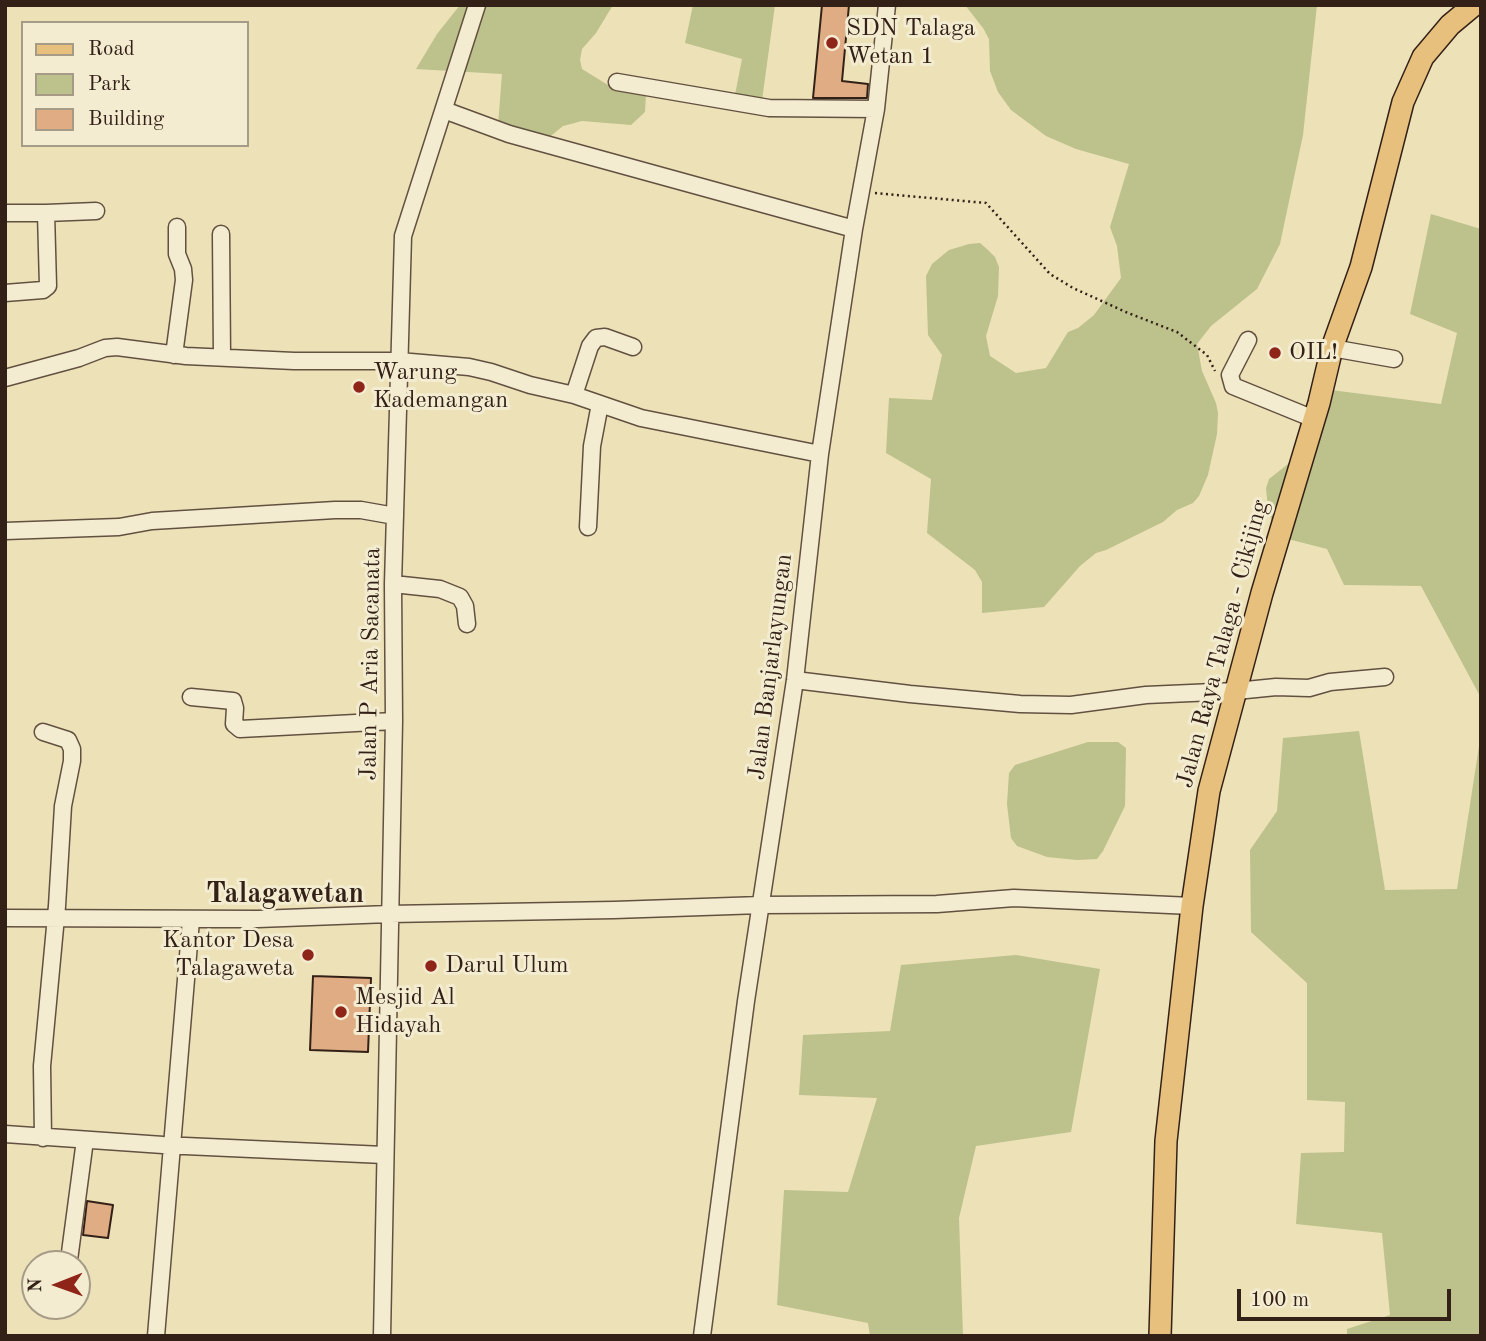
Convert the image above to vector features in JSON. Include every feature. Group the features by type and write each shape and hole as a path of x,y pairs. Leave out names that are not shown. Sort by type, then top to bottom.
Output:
{"main road":[{"name":"Jalan Raya Talaga - Cikijing","path":"1160,1336 1166,1141 1192,906 1209,791 1332,348 1362,267 1403,102 1423,57 1450,25 1474,5"}],"street":[{"name":"Jalan P Aria Sacanata","path":"382,1336 394,721 393,584 403,236 477,5"},
{"name":"Jalan Banjarlayungan","path":"702,1336 795,680 820,454 854,229 876,108 887,5"},
{"path":"617,82 769,108 876,108"},
{"path":"444,110 509,134 854,229"},
{"path":"5,214 96,211"},
{"path":"5,293 43,290 48,286 46,213"},
{"path":"174,355 184,280 177,254 177,227"},
{"path":"221,234 222,357"},
{"path":"574,395 590,346 596,338 606,337 633,347"},
{"path":"1248,340 1230,375 1233,386 1314,419"},
{"path":"5,378 79,358 105,348 117,347 174,355 294,361 399,361 469,367 574,395 641,418 820,454"},
{"path":"1332,348 1394,359"},
{"path":"587,527 591,457 600,404"},
{"path":"5,531 119,527 152,521 335,510 361,510 395,516"},
{"path":"393,584 440,589 460,597 465,607 467,624"},
{"path":"795,680 1020,704 1071,705 1146,695 1276,687 1309,688 1330,682 1385,677"},
{"path":"191,697 233,701 236,708 234,724 240,729 394,721"},
{"path":"43,732 68,740 72,749 63,806 42,1066 43,1138"},
{"path":"5,918 191,920 761,905 937,904 1014,898 1192,906"},
{"path":"156,1336 191,920"},
{"path":"5,1134 384,1155"},
{"path":"70,1250 85,1140"}],"path":[{"path":"861,191 986,203 1050,274 1073,288 1177,332 1207,355 1217,374"}],"green space":[{"path":"460,5 613,5 596,33 582,49 582,69 608,85 628,85 646,93 645,112 631,125 582,121 563,126 547,139 497,138 502,74 416,69 437,34"},
{"path":"693,5 775,5 760,115 732,110 742,59 685,43"},
{"path":"965,5 1317,5 1303,135 1280,244 1257,289 1211,326 1197,344 1202,371 1218,413 1217,434 1208,475 1199,496 1193,503 1177,510 1163,522 1096,553 1080,566 1044,607 982,613 982,582 975,570 927,533 931,479 886,453 889,398 932,400 942,355 928,335 926,276 932,264 949,250 980,243 995,257 999,267 998,296 986,336 990,356 1016,373 1046,368 1068,332 1078,328 1094,315 1121,278 1117,246 1110,227 1129,164 1076,149 1046,136 1011,110 998,92 990,71 989,39"},
{"path":"1431,214 1481,229 1481,698 1421,586 1344,585 1327,549 1276,536 1268,508 1266,488 1269,479 1307,449 1323,389 1441,404 1457,333 1410,314"},
{"path":"1359,731 1385,890 1457,889 1481,733 1481,1336 1347,1336 1347,1329 1390,1315 1382,1233 1296,1224 1301,1153 1344,1152 1345,1102 1307,1100 1307,983 1251,932 1250,850 1277,811 1283,738"},
{"path":"1088,742 1118,742 1126,748 1125,806 1103,851 1097,859 1077,860 1047,857 1017,846 1011,838 1007,804 1009,773 1015,765"},
{"path":"1016,955 1100,969 1071,1132 976,1146 959,1218 963,1336 870,1336 868,1323 777,1305 784,1190 848,1192 877,1098 799,1095 803,1035 890,1031 901,965"}],"building":[{"name":"SDN Talaga Wetan 1","path":"822,5 849,5 842,81 868,84 867,98 813,98"},
{"path":"313,976 371,978 368,1052 310,1050"},
{"path":"87,1201 113,1205 108,1238 83,1235"}],"place":[{"name":"SDN Talaga Wetan 1","path":"832,43"},
{"name":"OIL!","path":"1275,353"},
{"name":"Warung Kademangan","path":"359,387"},
{"name":"Kantor Desa Talagaweta","path":"308,955"},
{"name":"Darul Ulum","path":"431,966"},
{"name":"Mesjid Al Hidayah","path":"341,1012"}],"district":[{"name":"Talagawetan","path":"285,895"}]}
